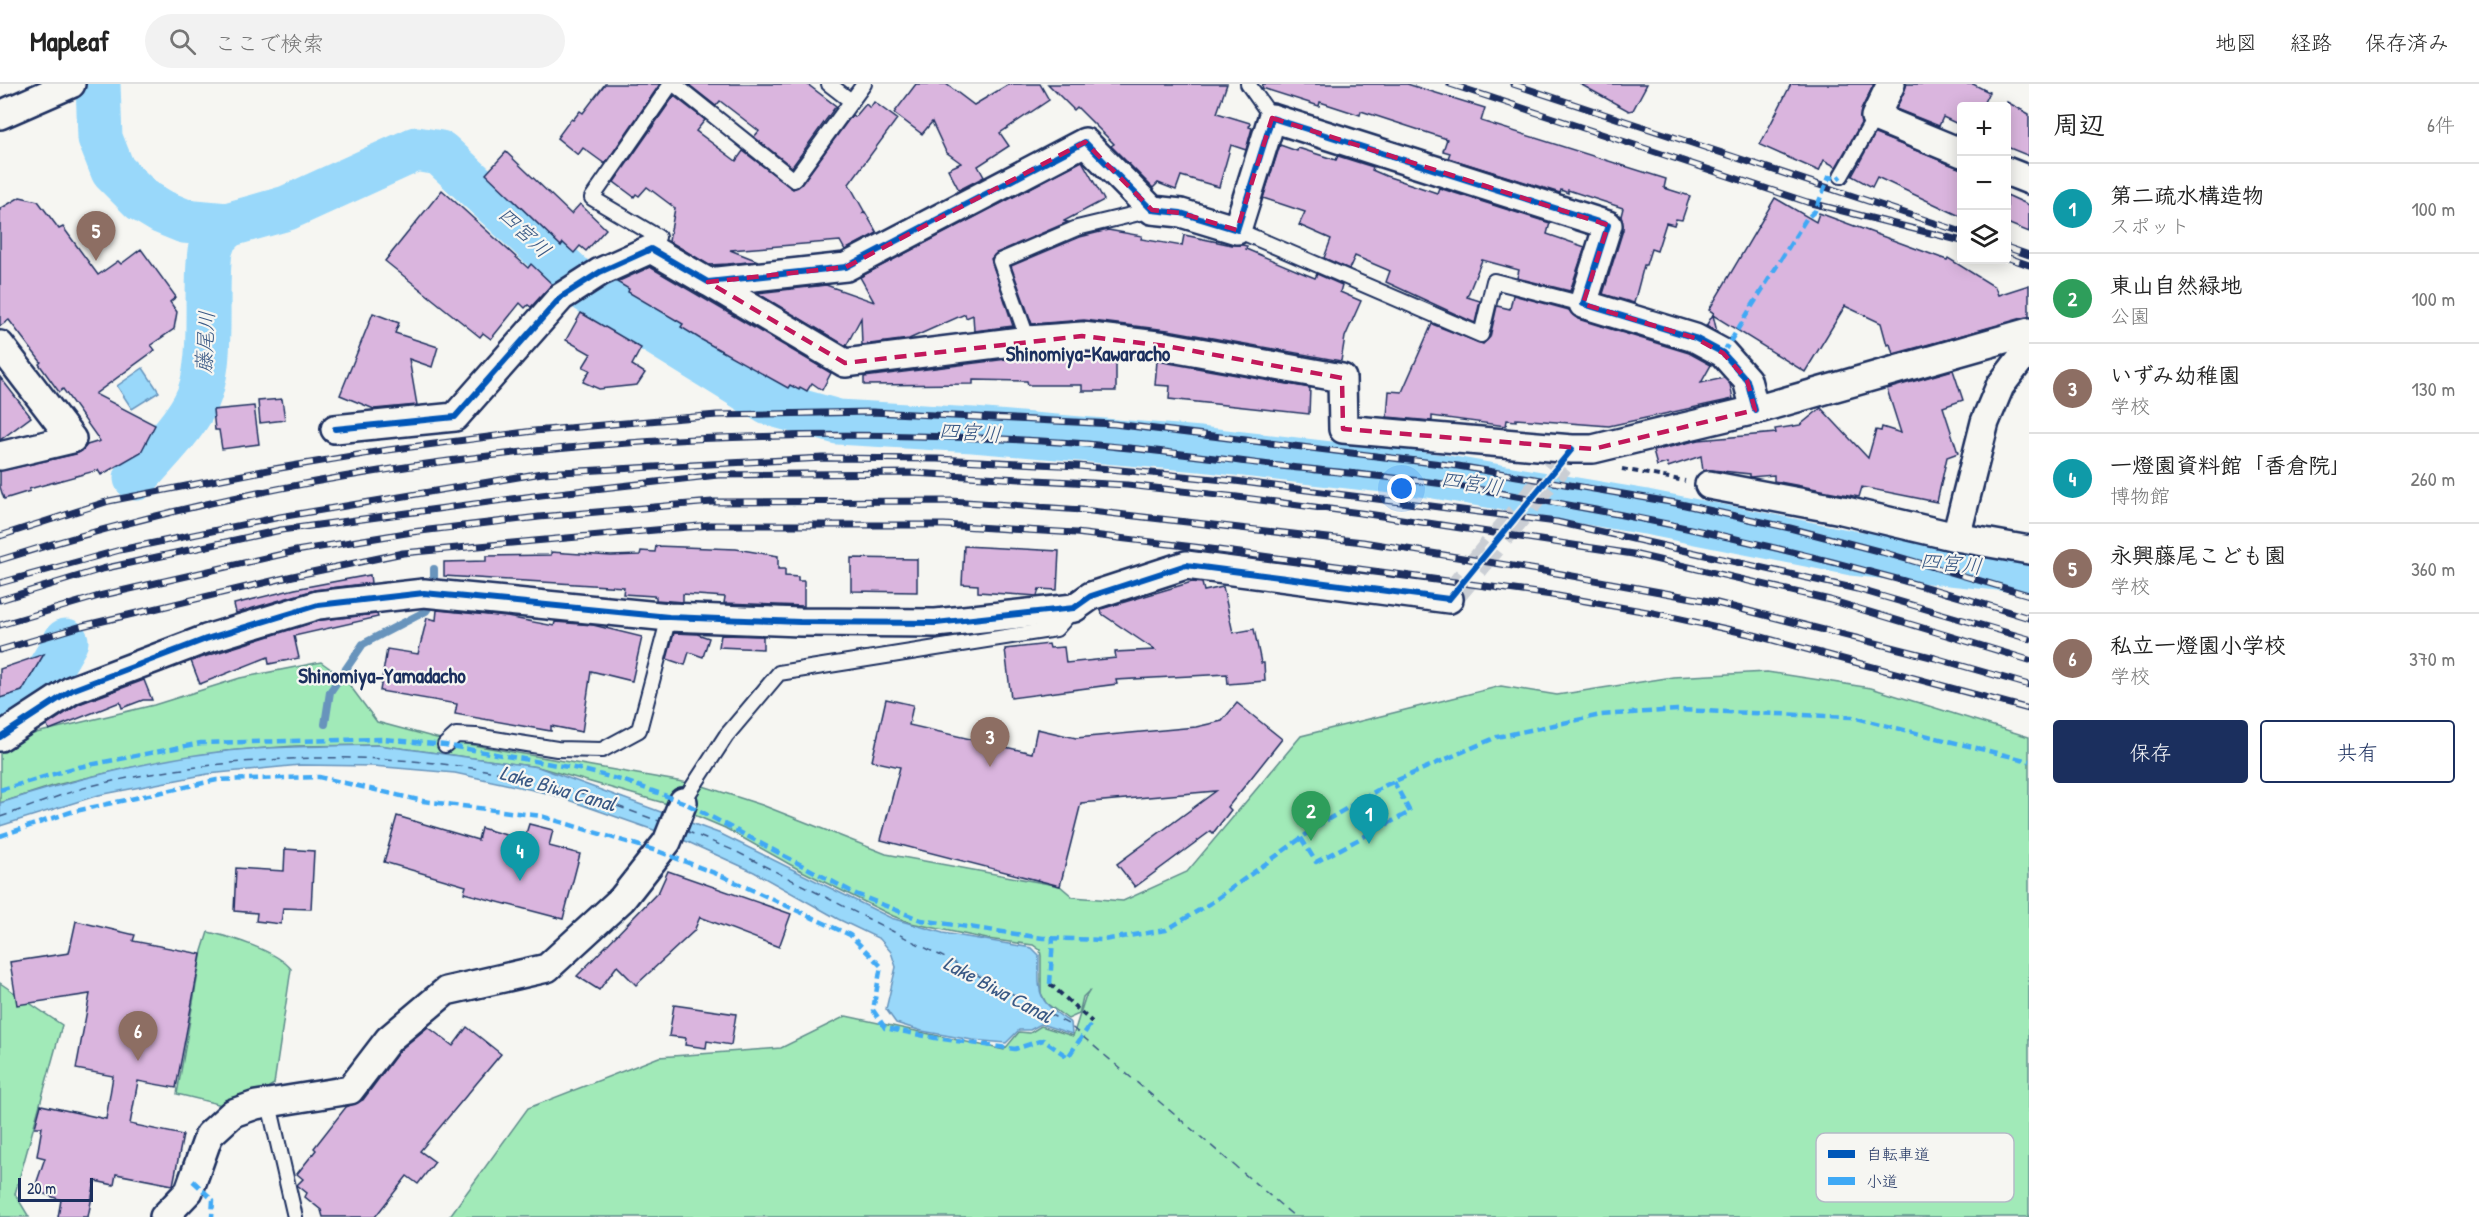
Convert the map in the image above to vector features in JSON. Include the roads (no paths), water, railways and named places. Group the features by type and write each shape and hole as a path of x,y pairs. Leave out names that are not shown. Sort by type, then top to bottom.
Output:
{"street":[{"path":"0,115 71,84"},
{"path":"1891,84 1875,117 1957,151"},
{"path":"708,282 846,267 1085,142 1152,210 1181,213 1237,230 1272,118 1608,225 1583,304 1695,338 1723,353 1747,380 1755,410"},
{"path":"2011,173 2029,180"},
{"path":"334,429 455,417 561,297 600,272 651,249 845,363 1028,340 1082,336 1166,346 1342,378 1343,429 1575,454 1755,410 2029,332"},
{"path":"0,345 72,439 0,456"},
{"path":"1956,537 1985,422 2001,386 2029,348"},
{"path":"1709,485 1842,510 1956,537 2029,550"},
{"path":"0,737 72,690 206,639 318,605 424,593 669,617 800,622 936,623 1074,608 1091,596 1186,565 1449,599"},
{"path":"164,1217 189,1191 209,1135 233,1113 256,1105 350,1090 389,1039 446,991 547,968 622,899 667,842 682,804"}],"lane":[{"path":"651,249 658,237 592,198 673,84 794,180 864,84"},
{"path":"829,84 851,101"},
{"path":"1248,84 1272,118"},
{"path":"1841,176 1875,117"},
{"path":"1028,340 1000,261 1077,228 1152,210"},
{"path":"1237,230 1481,335 1494,281 1583,304"},
{"path":"682,804 726,736 779,674 1056,629 1074,608"},
{"path":"445,745 456,735 557,749 602,750 639,730 669,617"},
{"path":"269,1104 295,1217"}],"water":[{"path":"143,368 159,392 132,409 117,386"},
{"name":"Lake Biwa Canal","path":"378,745 538,767 721,834 891,918 943,933 1032,948 1039,955 1040,988 1045,1002 1071,1023 1072,1034 1041,1024 1030,1030 1019,1030 1006,1043 972,1040 922,1031 896,1023 886,1009 896,967 891,952 880,939 838,919 754,872 688,842 551,794 455,773 373,766 300,765 208,774 99,795 0,826 0,803 56,786 141,765 246,749"}],"waterway":[{"name":"四宮川","path":"98,84 100,138 113,171 142,200 162,212 184,221 227,225 287,208 416,149 440,153 588,291 769,403 838,422 973,430 1200,449 1435,476 1646,512 1852,553 2029,571"},
{"name":"藤尾川","path":"136,478 167,444 194,406 201,390 207,352 210,251 215,237 227,225"},
{"path":"434,569 434,586"},
{"path":"325,724 330,692 363,644 426,611 434,600"},
{"name":"藤尾川","path":"0,712 22,701 31,693 47,674 66,641"}],"tunnel":[{"path":"1449,599 1560,464"}],"railway":[{"path":"1450,84 1807,202 1957,240"},
{"path":"1513,84 1957,230"},
{"path":"2011,249 2029,255"},
{"path":"2011,259 2029,265"},
{"path":"0,536 109,501 268,470 388,450 534,431 717,415 872,412 1114,424 1458,466 1676,503 1790,528 2029,595"},
{"path":"0,560 130,522 263,492 397,468 531,451 667,440 803,436 939,437 1074,443 1472,488 1617,514 1736,539 1854,567 2029,618"},
{"path":"0,583 120,550 280,517 542,473 823,458 937,459 1078,466 1235,481 1557,522 1857,589 2029,639"},
{"path":"0,600 102,569 281,530 541,495 718,475 912,473 1127,485 1237,497 1368,514 1633,554 1830,600 2029,660"},
{"path":"0,625 99,596 296,551 412,532 539,517 712,502 951,501 1082,510 1363,542 1556,573 1709,601 1935,658 2029,685"},
{"path":"0,650 82,626 293,576 403,553 710,525 944,525 1076,533 1552,595 1653,613 1754,635 2029,709"}],"place":[{"name":"永興藤尾こども園","path":"96,261"},
{"name":"いずみ幼稚園","path":"990,767"},
{"name":"東山自然緑地","path":"1311,841"},
{"name":"第二疏水構造物","path":"1369,844"},
{"name":"一燈園資料館「香倉院」","path":"520,881"},
{"name":"私立一燈園小学校","path":"138,1061"}],"district":[{"name":"Shinomiya-Kawaracho","path":"1088,353"},
{"name":"Shinomiya-Yamadacho","path":"382,675"}]}
